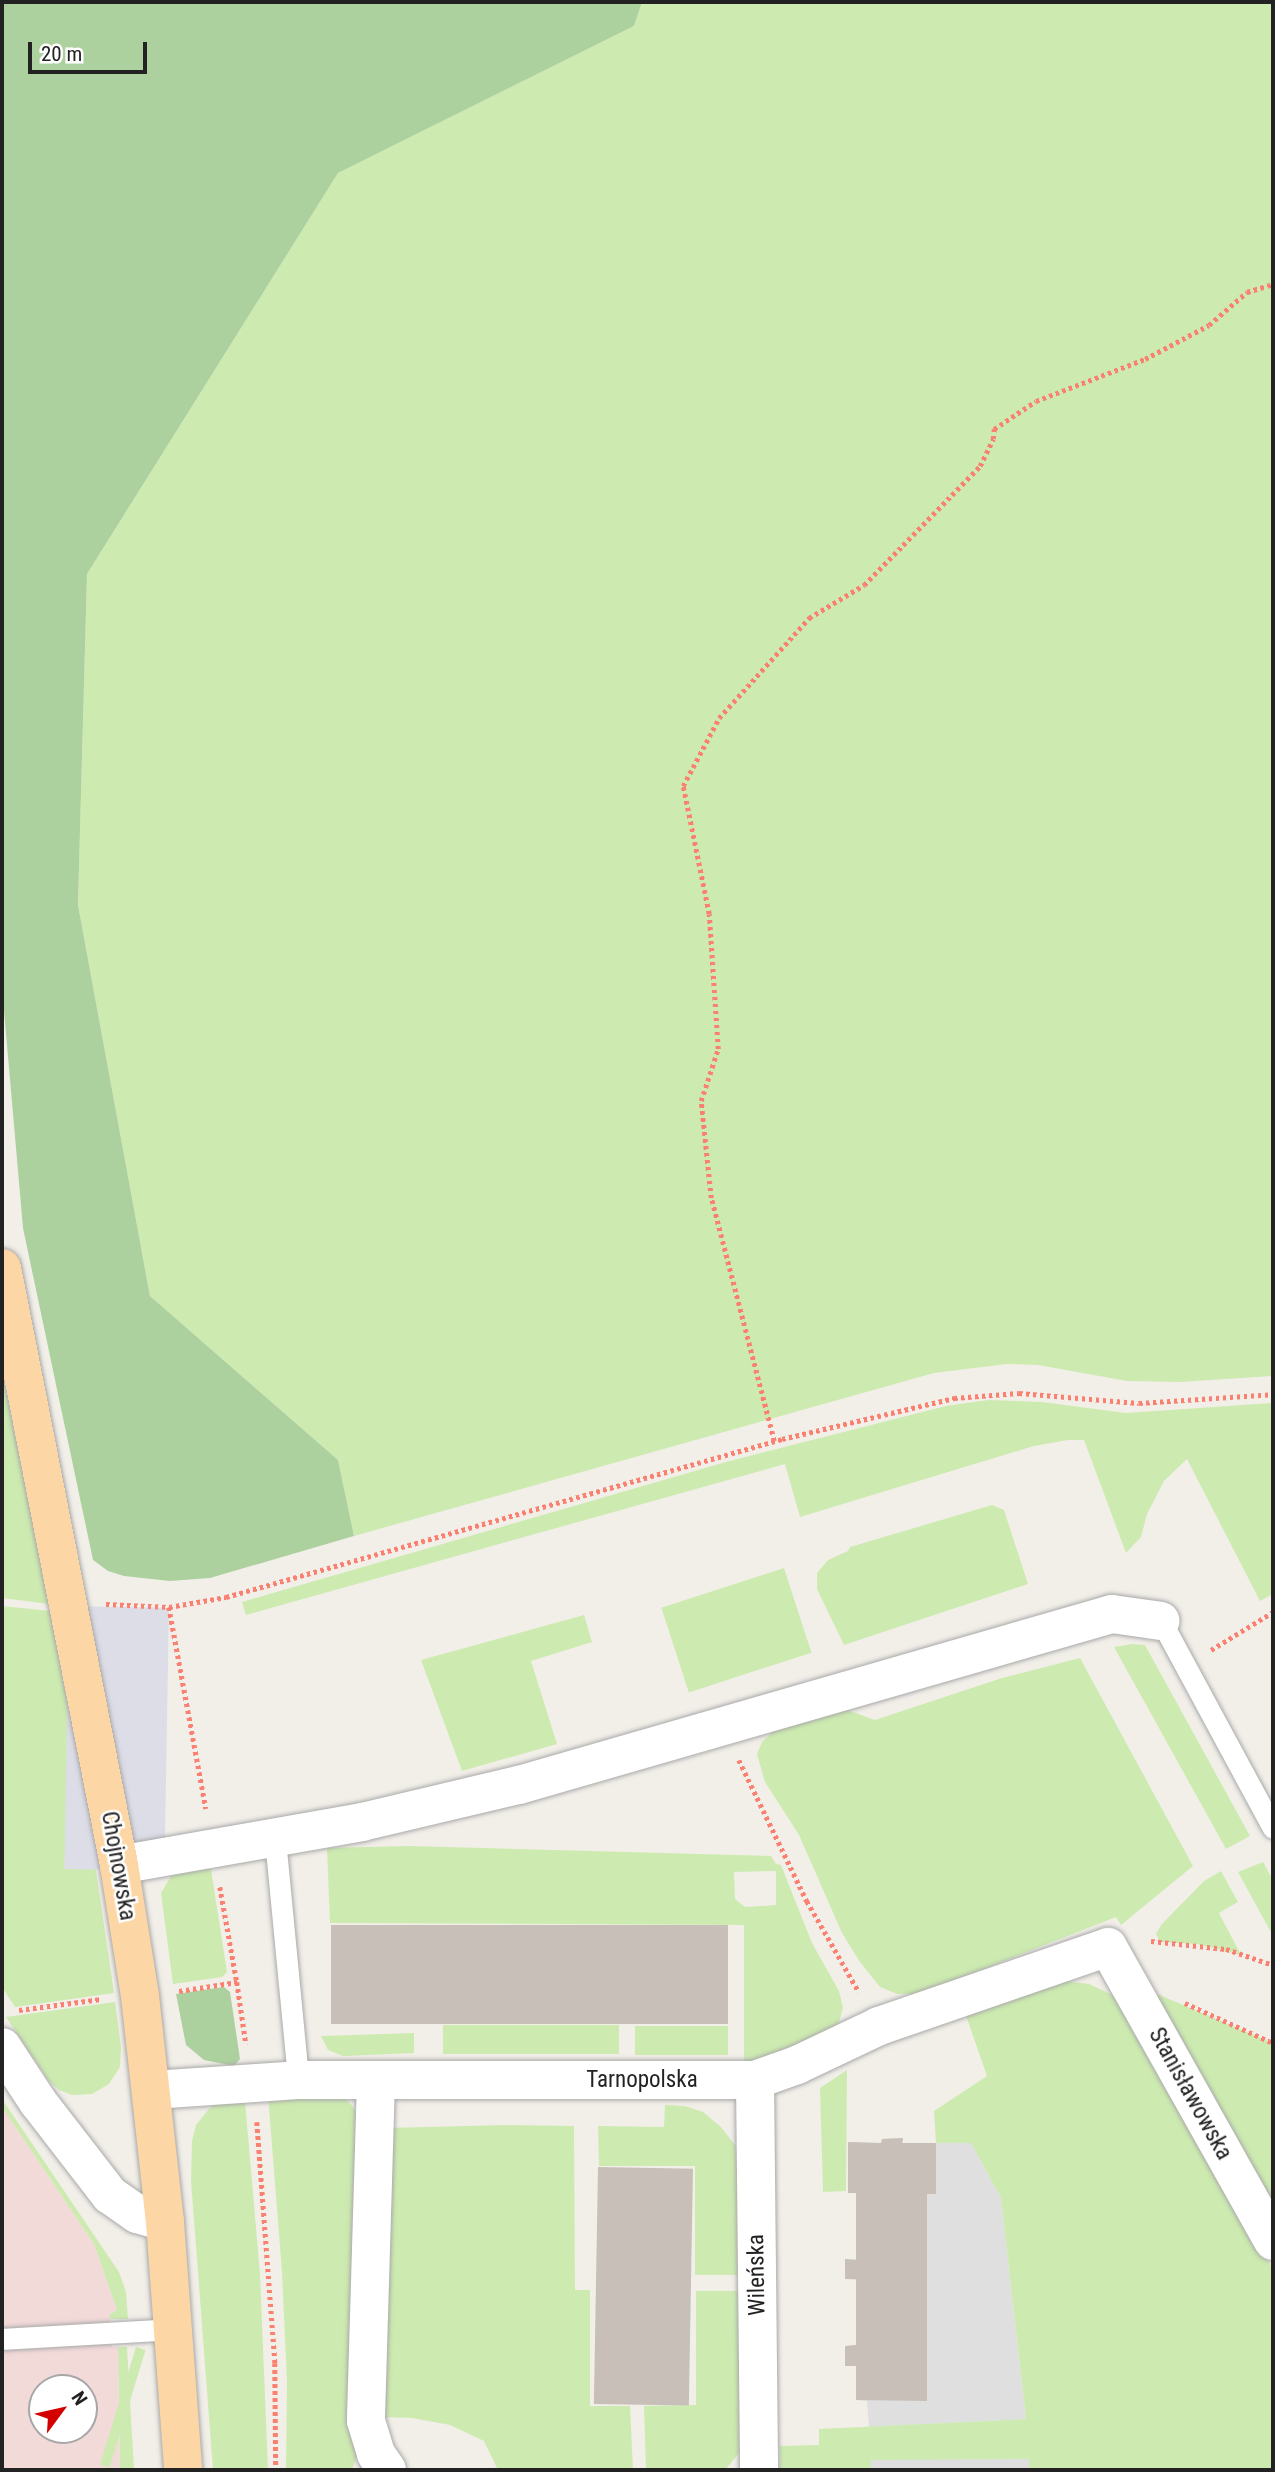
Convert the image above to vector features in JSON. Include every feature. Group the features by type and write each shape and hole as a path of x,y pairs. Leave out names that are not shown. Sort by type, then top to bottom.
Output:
{"main road":[{"name":"Chojnowska","path":"2,1268 119,1864 140,1996 153,2090 165,2222 183,2470"}],"street":[{"path":"119,1864 275,1839 519,1785 1112,1614 1161,1621"},
{"name":"Tarnopolska","path":"153,2090 298,2080 755,2080 797,2066 879,2026 1108,1947"},
{"name":"Stanisławowska","path":"1108,1947 1273,2241"},
{"path":"2,2047 38,2102 110,2195 137,2214 165,2222"},
{"path":"376,2080 366,2421 376,2455 387,2470"},
{"name":"Wileńska","path":"755,2080 759,2470"}],"lane":[{"path":"1161,1621 1273,1828"},
{"path":"275,1839 298,2080"},
{"path":"2,2339 174,2329"}],"path":[{"path":"774,1441 710,1198 701,1101 718,1049 709,914 683,786 719,718 809,618 864,585 980,466 994,429 1036,401 1155,353 1209,325 1247,292 1273,284"},
{"path":"93,1603 169,1607 226,1597 774,1441 976,1394 1019,1393 1129,1403 1273,1394"},
{"path":"169,1607 237,1982 252,2082 275,2363 276,2470"},
{"path":"1185,1665 1273,1612"},
{"path":"723,1728 807,1901 879,2026"},
{"path":"1108,1947 1141,1940 1197,1944 1226,1949 1273,1965"},
{"path":"15,2011 237,1982"},
{"path":"1129,1984 1177,1999 1273,2043"}],"shaded area":[{"path":"69,1606 169,1608 164,1871 64,1869"},
{"path":"2,2107 94,2244 117,2310 110,2314 110,2319 112,2347 118,2347 120,2470 2,2470"},
{"path":"903,2138 903,2143 971,2143 1001,2198 1026,2419 869,2427 867,2401 856,2400 856,2366 845,2366 845,2346 856,2345 856,2280 845,2279 845,2259 856,2259 856,2193 848,2193 848,2142 881,2143 882,2139"},
{"path":"871,2459 1029,2459 1029,2470 871,2470"}],"green space":[{"path":"2,2 642,2 634,26 338,173 87,574 78,905 150,1296 338,1460 354,1536 210,1578 170,1581 124,1576 108,1571 93,1560 23,1228 2,988"},
{"path":"642,2 1273,2 1273,1376 1180,1382 1127,1381 1038,1365 1007,1364 934,1373 354,1536 338,1460 150,1296 78,905 87,574 338,173 634,26"},
{"path":"2,1371 49,1604 2,1598"},
{"path":"988,1400 1042,1402 1126,1413 1273,1403 1273,1594 1260,1601 1187,1459 1164,1481 1147,1514 1141,1537 1126,1553 1084,1440 1068,1440 1034,1446 800,1517 785,1464 246,1615 242,1602 726,1462 946,1406"},
{"path":"992,1505 1004,1510 1028,1584 844,1645 817,1589 817,1573 828,1560 848,1551 850,1547"},
{"path":"784,1568 812,1653 689,1693 661,1608"},
{"path":"2,1606 51,1611 91,1837 114,1993 15,2007 2,1987"},
{"path":"584,1615 592,1642 531,1661 557,1744 462,1771 421,1660"},
{"path":"1145,1645 1250,1836 1226,1849 1114,1647"},
{"path":"1080,1658 1193,1866 1121,1925 1116,1917 920,1994 897,1994 880,1987 842,1933 799,1835 765,1782 757,1754 762,1742 778,1727 834,1705 875,1720 1002,1678"},
{"path":"409,1846 771,1856 776,1864 781,1865 812,1943 839,1991 843,2008 838,2026 833,2033 744,2064 744,1925 330,1923 327,1848","holes":["776,1871 776,1905 745,1907 735,1899 734,1872"]},
{"path":"1263,1862 1273,1880 1273,1936 1238,1872"},
{"path":"210,1863 227,1972 222,1977 173,1984 161,1893 174,1871"},
{"path":"1221,1871 1238,1902 1219,1913 1241,1955 1197,1944 1160,1942 1156,1934 1161,1925 1204,1881"},
{"path":"1055,1980 1089,1984 1117,1997 1156,2050 1273,2270 1273,2470 1029,2470 1029,2459 871,2460 871,2470 780,2470 780,2446 819,2445 819,2429 1026,2419 1001,2198 971,2143 936,2143 934,2111 987,2076 964,2010"},
{"path":"224,1987 230,1992 240,2059 234,2066 204,2060 186,2045 176,1994"},
{"path":"1157,1994 1273,2043 1273,2214 1158,1999"},
{"path":"115,2002 121,2047 120,2067 109,2084 92,2094 72,2095 59,2090 49,2081 6,2017"},
{"path":"443,2025 619,2025 619,2054 443,2054"},
{"path":"635,2026 728,2026 728,2055 635,2055"},
{"path":"414,2033 414,2053 343,2056 328,2050 321,2036"},
{"path":"847,2070 846,2191 823,2192 820,2088"},
{"path":"268,2095 340,2095 351,2104 359,2117 360,2448 352,2470 286,2470 287,2382 282,2272"},
{"path":"245,2101 260,2274 268,2470 213,2470 191,2181 192,2141 196,2125 213,2104"},
{"path":"4,2102 119,2272 126,2292 128,2319 110,2319 110,2314 117,2310 94,2244 2,2107"},
{"path":"665,2105 685,2106 703,2112 721,2127 735,2145 739,2154 743,2275 695,2275 695,2166 599,2166 598,2126 664,2127"},
{"path":"574,2126 575,2290 590,2290 590,2406 630,2406 633,2470 498,2470 484,2441 450,2425 412,2418 382,2417 386,2128"},
{"path":"696,2291 744,2291 740,2452 725,2470 646,2470 644,2406 696,2405"},
{"path":"118,2347 127,2347 134,2470 120,2470"},
{"path":"136,2347 146,2350 110,2468 100,2465"}],"building":[{"path":"331,1925 728,1925 728,2024 331,2024"},
{"path":"903,2138 902,2143 936,2143 936,2194 927,2194 927,2401 856,2400 856,2366 845,2366 845,2346 856,2345 856,2279 845,2279 845,2259 856,2260 856,2193 848,2193 848,2142 881,2143 882,2139"},
{"path":"598,2167 693,2169 689,2406 594,2404"}]}
